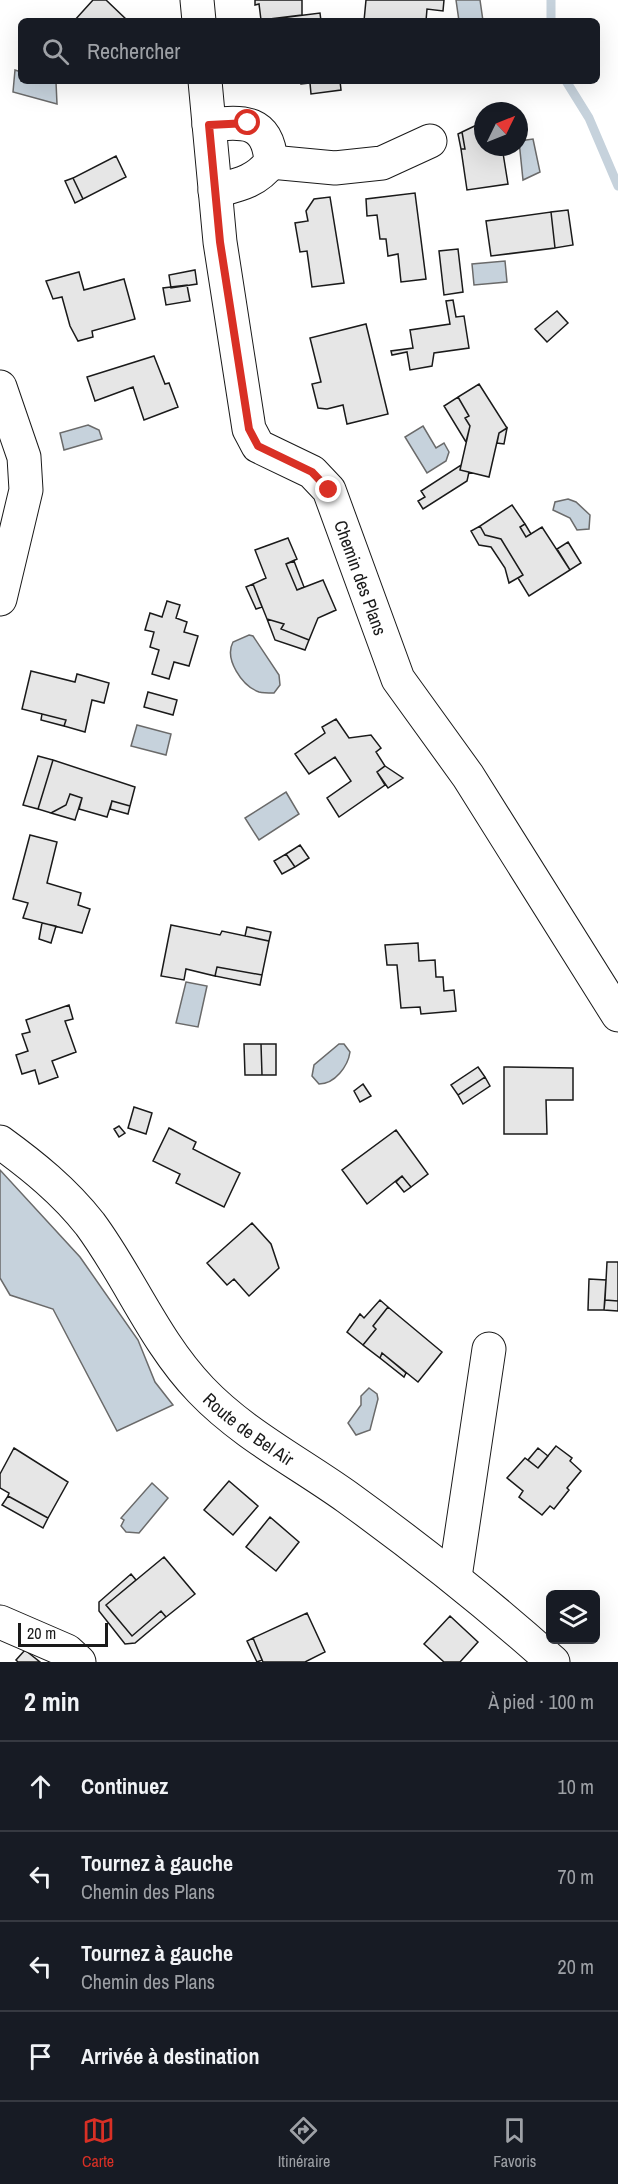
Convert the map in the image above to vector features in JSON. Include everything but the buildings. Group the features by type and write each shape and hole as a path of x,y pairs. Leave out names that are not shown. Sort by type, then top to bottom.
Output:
{"street":[{"path":"197,0 199,18"},
{"name":"Chemin des Plans","path":"205,84 220,242 249,429 258,446 312,472 329,490 398,680 468,776 618,1016"},
{"path":"209,125 248,123 261,132 270,145 271,162 263,174 250,182 215,191"},
{"path":"271,162 335,168 382,163 430,141"},
{"path":"0,387 24,457 26,490 0,599"},
{"name":"Route de Bel Air","path":"0,1142 43,1173 90,1225 172,1358 202,1391 234,1421 346,1497 455,1577 553,1662"},
{"path":"455,1577 489,1348"},
{"path":"0,1622 67,1651 79,1662"}],"shaded area":[{"path":"456,0 480,0 483,18 459,18"},
{"path":"15,70 18,71 18,84 56,84 57,104 13,92"},
{"path":"533,139 540,172 523,180 521,156 528,156 528,140"},
{"path":"505,261 507,282 474,285 472,264"},
{"path":"88,425 99,430 102,439 64,450 60,433"},
{"path":"423,426 436,448 444,443 449,452 446,461 427,473 405,437"},
{"path":"568,499 576,502 590,515 589,529 577,530 570,518 553,510 555,502"},
{"path":"249,635 253,636 279,675 280,685 274,693 253,689 236,671 231,656 233,642"},
{"path":"137,725 171,734 166,755 131,746"},
{"path":"286,792 299,814 259,840 245,818"},
{"path":"186,982 207,986 198,1027 176,1023"},
{"path":"339,1044 344,1044 350,1052 347,1063 335,1078 319,1084 312,1076 314,1065"},
{"path":"0,1170 80,1257 138,1340 155,1382 173,1405 117,1431 53,1309 10,1295 0,1278"},
{"path":"369,1388 377,1394 378,1399 370,1430 356,1435 348,1423 361,1405 361,1396"},
{"path":"152,1483 168,1498 139,1533 126,1532 121,1526 124,1520 121,1518"}],"waterway":[{"path":"551,0 551,18"},
{"path":"568,84 589,118 618,186"}],"route":[{"path":"248,123 209,125 220,242 249,429 258,446 312,472 329,490"}]}
